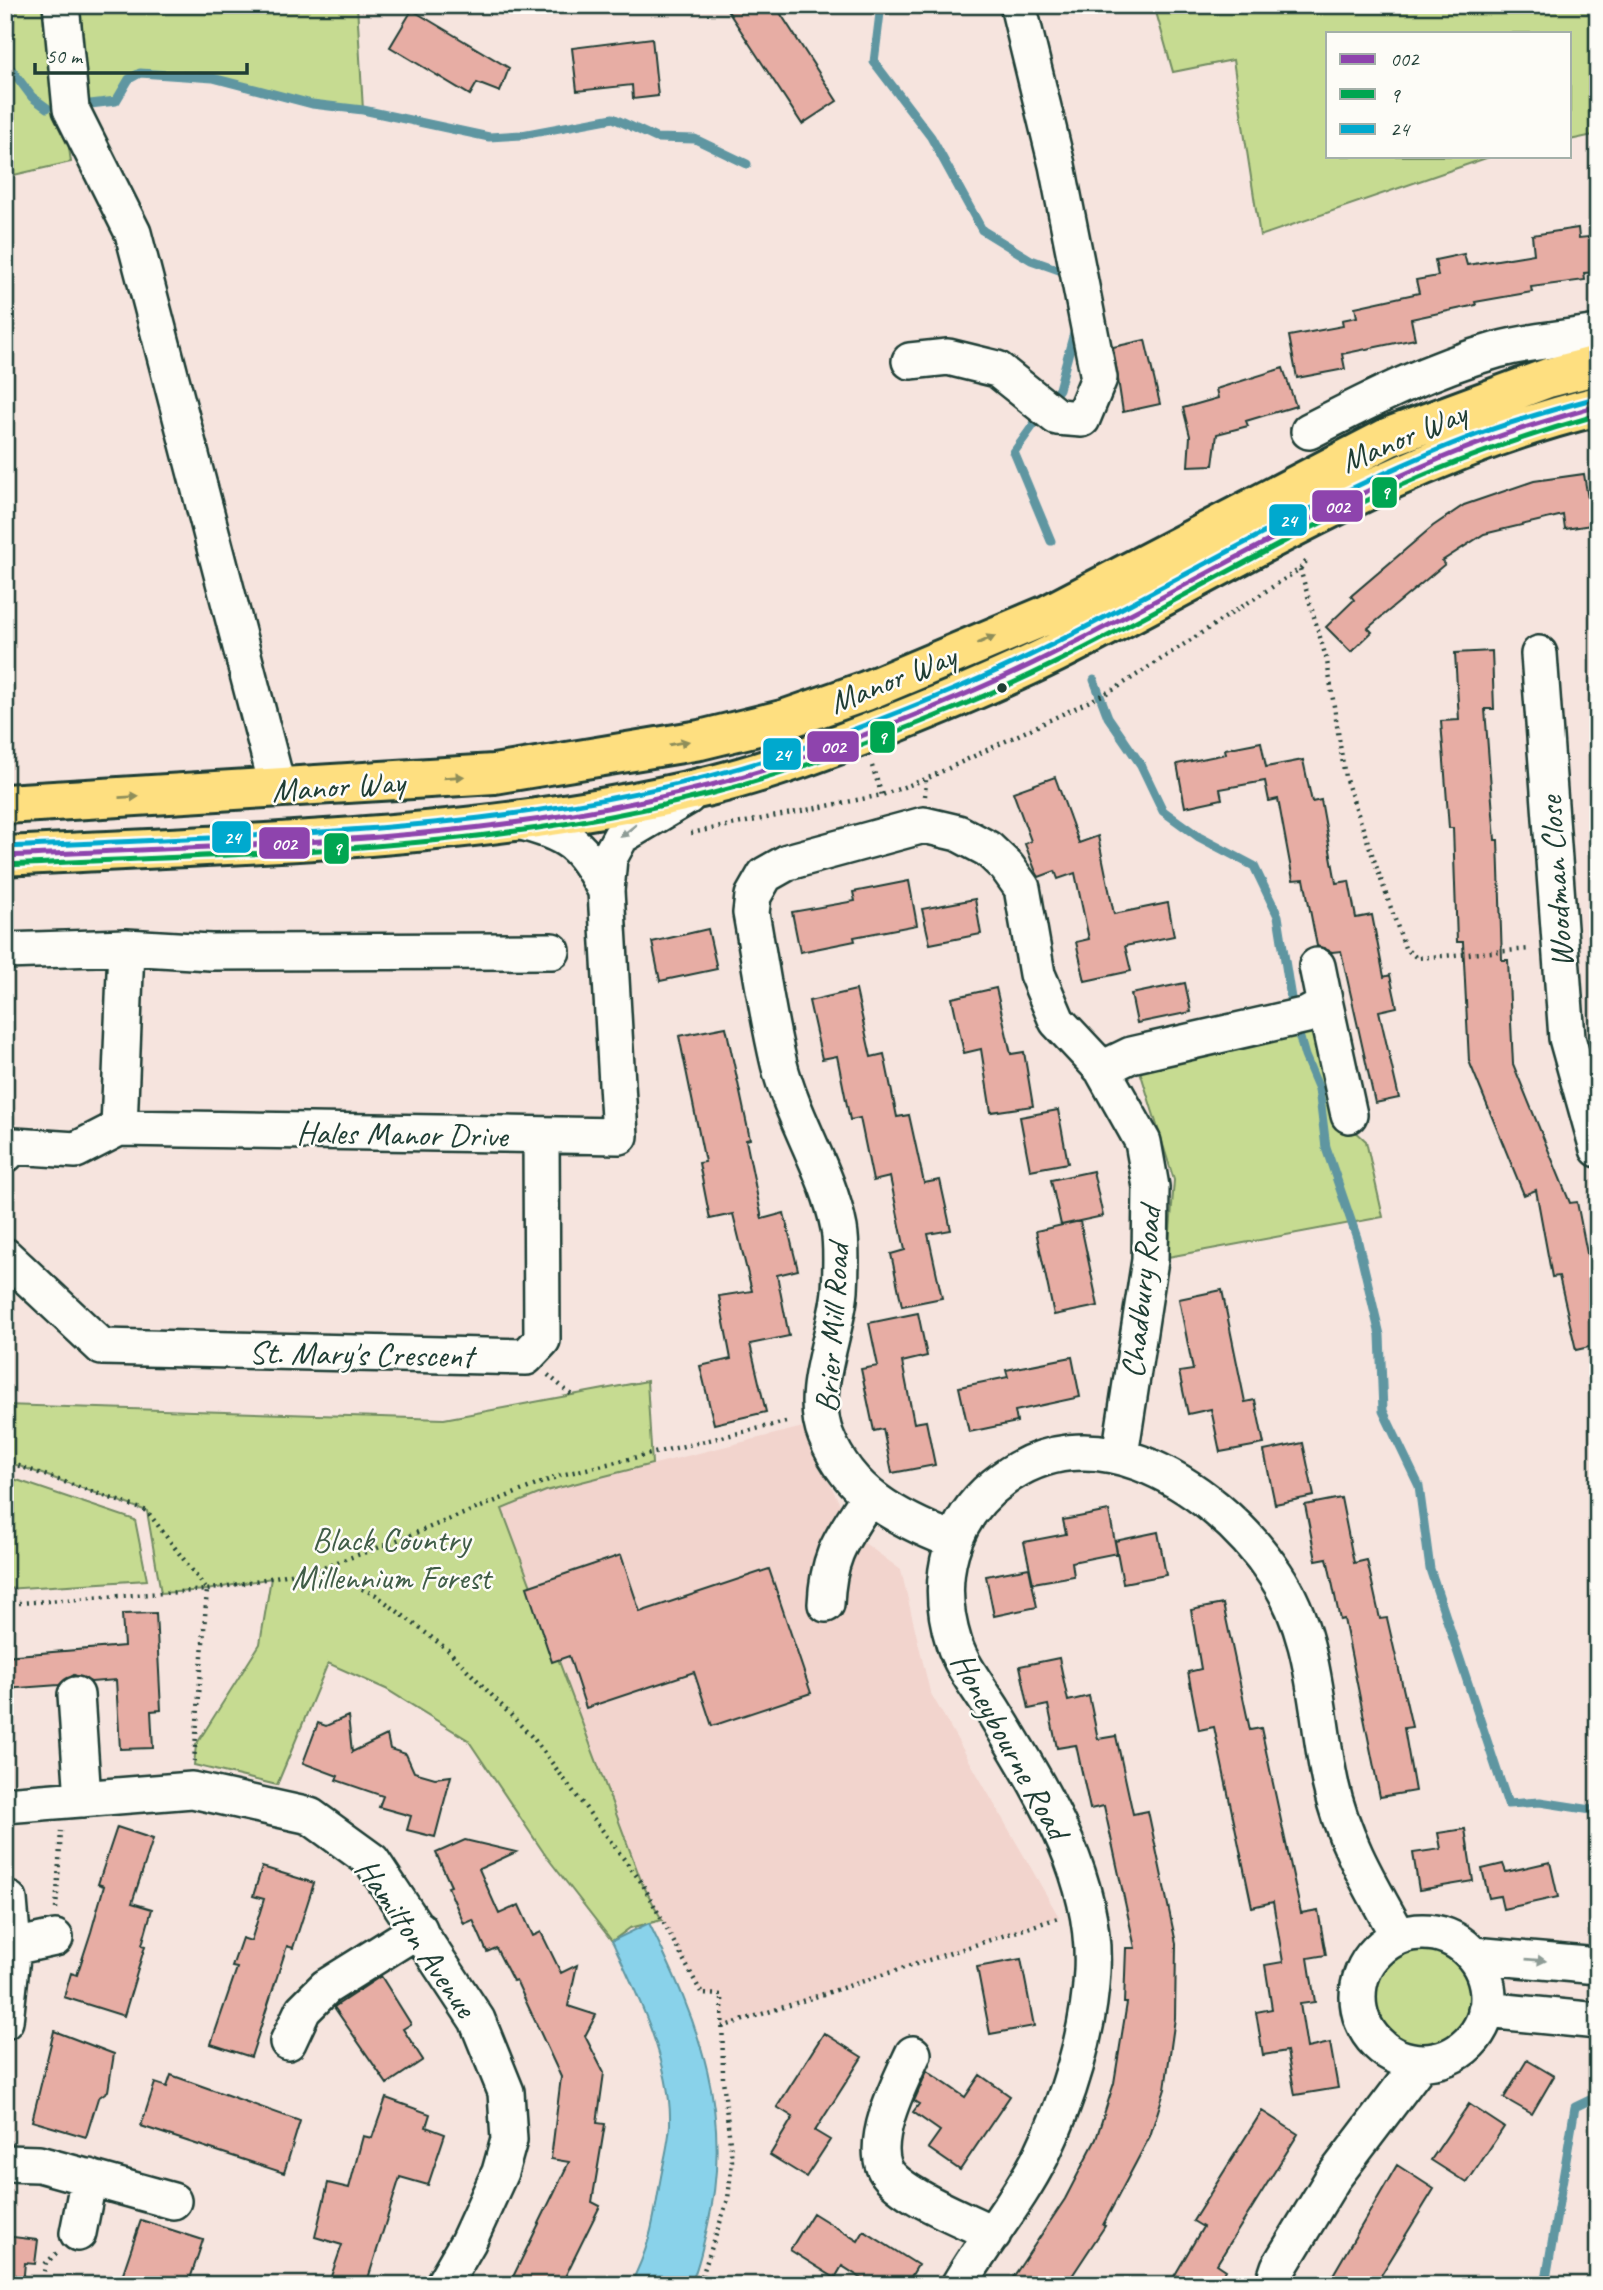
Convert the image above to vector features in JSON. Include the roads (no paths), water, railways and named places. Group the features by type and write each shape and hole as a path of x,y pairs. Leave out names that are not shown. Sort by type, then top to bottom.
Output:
{"highway":[{"name":"Manor Way","path":"5,804 494,774 700,740 786,719 866,691 1047,615 1389,437 1548,378 1598,365"},
{"name":"Manor Way","path":"5,856 294,840 518,821 709,786 806,757 895,723 1051,655 1358,495 1472,444 1598,406"}],"street":[{"path":"61,5 71,108 134,233 278,789"},
{"path":"911,362 948,357 997,369 1045,406 1082,419 1099,379 1057,165 1018,5"},
{"path":"1310,431 1419,376 1453,363 1500,349 1598,333"},
{"name":"Woodman Close","path":"1539,654 1567,1038 1595,1127"},
{"name":"Hales Manor Drive","path":"119,1128 620,1136 606,891 610,858 621,836 709,786"},
{"name":"Hales Manor Drive","path":"518,821 558,832 568,838 594,868 606,891"},
{"name":"Chadbury Road","path":"753,896 765,874 788,862 924,825 958,833 988,849 1007,867 1022,888 1037,974 1057,1021 1102,1069 1143,1142 1151,1187 1150,1260 1120,1455"},
{"name":"Brier Mill Road","path":"753,896 751,913 779,1063 794,1111 827,1190 839,1229 840,1291 818,1415 835,1457 869,1498 906,1522 952,1540"},
{"path":"5,1155 14,1146 76,1150 119,1128 126,947"},
{"path":"11,951 126,947 209,952 552,951"},
{"path":"1317,966 1305,1013 1349,1115"},
{"path":"1102,1069 1131,1055 1305,1013"},
{"name":"St. Mary's Crescent","path":"5,1256 102,1348 526,1357 542,1340 541,1136"},
{"name":"Honeybourne Road","path":"959,2285 1040,2157 1083,2039 1093,1968 1085,1907 1071,1852 1031,1774 954,1645 945,1586 952,1540 986,1491 1046,1456 1075,1451 1120,1455 1150,1467 1201,1496 1256,1548 1277,1576 1292,1605 1315,1674 1330,1782 1350,1848 1398,1935"},
{"path":"826,1604 827,1576 835,1549 869,1498"},
{"path":"73,1799 76,1695"},
{"name":"Hamilton Avenue","path":"5,1804 192,1790 310,1816 372,1861 477,2020 506,2092 509,2140 500,2172 468,2242 443,2285"},
{"path":"5,2021 13,1947 9,1900"},
{"path":"288,2042 303,2010 326,1987 418,1929"},
{"path":"1413,1932 1446,1937 1474,1955 1485,1970 1488,1983 1486,2010 1481,2025 1466,2046 1442,2059 1421,2062 1384,2049 1371,2036 1362,2018 1359,1998 1368,1962 1383,1944 1398,1935 1413,1932"},
{"path":"13,1947 55,1938"},
{"path":"1474,1955 1598,1966"},
{"path":"1486,2010 1598,2021"},
{"path":"913,2054 894,2097 882,2137 884,2166 899,2185 993,2234"},
{"path":"1273,2285 1279,2267 1333,2178 1421,2062"},
{"path":"5,2163 40,2164 173,2201"},
{"path":"78,2233 89,2177"}],"water":[{"path":"649,1923 697,2034 714,2108 717,2147 715,2187 700,2257 690,2285 630,2285 646,2249 652,2226 668,2140 669,2101 651,2030 612,1941"}],"waterway":[{"path":"881,5 874,62 931,137 982,230 1031,260 1062,271 1066,278"},
{"path":"5,61 32,97 47,108"},
{"path":"90,104 116,101 129,79 140,73 213,78 312,104 363,110 489,137 522,135 613,118 656,138 695,139 747,164"},
{"path":"1050,401 1059,389 1075,329"},
{"path":"1042,413 1014,452 1051,541"},
{"path":"1094,680 1108,717 1141,765 1163,811 1199,837 1254,866 1278,916 1293,1011"},
{"path":"1296,1024 1305,1056 1319,1089 1326,1148 1357,1238 1380,1335 1383,1411 1419,1486 1430,1569 1508,1804 1540,1802 1598,1811"},
{"path":"1545,2285 1575,2107 1598,2096"}],"park label":[{"name":"Black Country Millennium Forest","path":"391,1558"}]}
